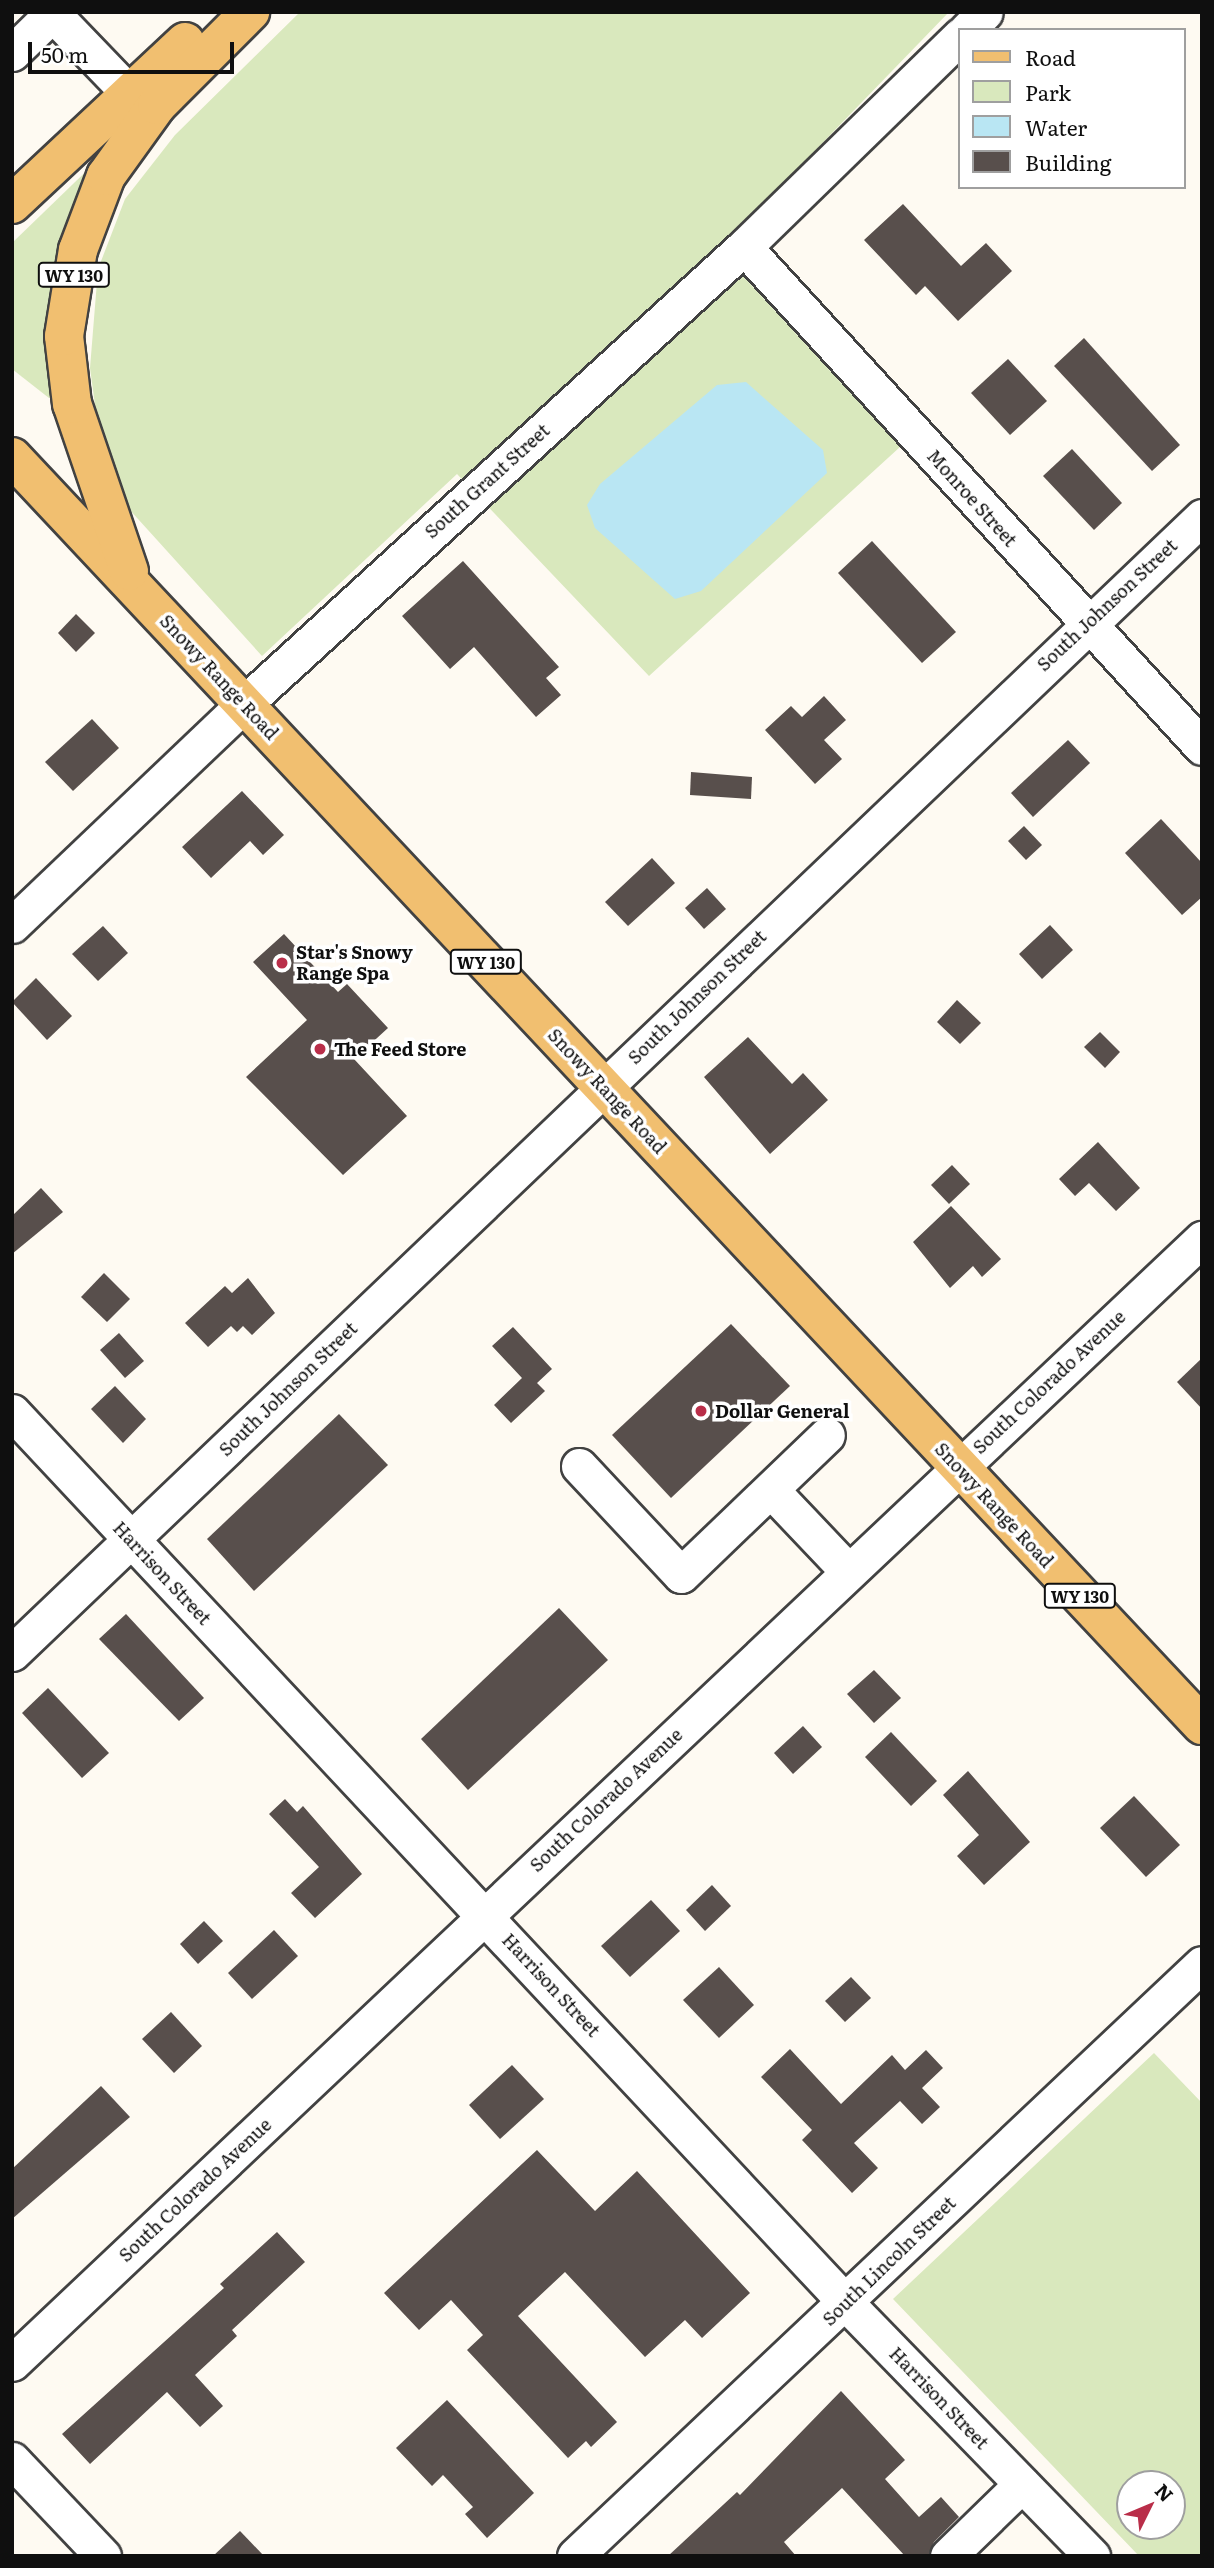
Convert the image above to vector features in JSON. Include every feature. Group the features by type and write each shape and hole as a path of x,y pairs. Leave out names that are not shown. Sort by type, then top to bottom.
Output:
{"main road":[{"path":"12,204 217,12"},
{"name":"WY 130","path":"135,586 72,404 64,336 78,250 106,176 135,135 157,105 250,12"},
{"name":"Snowy Range Road","path":"12,457 1202,1725"}],"street":[{"path":"969,28 985,12"},
{"path":"12,54 51,13 130,94"},
{"name":"South Grant Street","path":"12,925 244,704 744,247 958,38"},
{"name":"Monroe Street","path":"744,247 1202,747"},
{"name":"South Johnson Street","path":"12,1653 1202,517"},
{"name":"South Colorado Avenue","path":"12,2363 1202,1239"},
{"name":"Harrison Street","path":"12,1412 486,1914 846,2303 1092,2556"},
{"path":"579,1466 681,1575 827,1435"},
{"path":"771,1490 848,1572"},
{"name":"South Lincoln Street","path":"575,2556 1202,1964"},
{"path":"12,2460 103,2556"},
{"path":"948,2556 1022,2484"}],"green space":[{"path":"300,12 949,12 719,250 900,447 649,676 457,474 262,656 119,498 102,457 90,368 98,269 125,199 175,135"},
{"path":"104,154 54,396 49,398 12,369 12,243"},
{"path":"1154,2053 1202,2103 1202,2556 1139,2556 1124,2540 1186,2540 1186,2470 1116,2470 1116,2532 893,2299"}],"water":[{"path":"746,382 823,450 827,473 701,591 675,599 595,528 587,505 600,484 717,385"}],"building":[{"path":"903,204 961,266 986,243 1012,271 958,321 925,286 916,295 864,240"},
{"path":"1084,338 1180,445 1152,471 1054,366"},
{"path":"1008,359 1047,401 1010,435 971,393"},
{"path":"1072,449 1122,503 1094,530 1043,476"},
{"path":"872,541 956,632 922,663 838,573"},
{"path":"463,561 559,667 546,678 561,695 536,717 474,647 450,669 402,616"},
{"path":"76,614 95,633 76,652 58,633"},
{"path":"824,696 846,720 824,740 842,759 815,784 765,730 791,706 802,717"},
{"path":"92,719 119,748 73,791 45,762"},
{"path":"1068,740 1090,763 1033,817 1011,793"},
{"path":"691,772 752,777 751,799 690,795"},
{"path":"242,791 284,835 263,855 250,841 211,878 182,847"},
{"path":"1161,819 1202,863 1202,897 1182,915 1125,853"},
{"path":"1024,826 1042,845 1026,860 1008,841"},
{"path":"652,858 675,883 628,926 605,902"},
{"path":"707,888 726,909 704,929 685,908"},
{"path":"1050,925 1073,950 1042,979 1019,954"},
{"path":"103,926 128,953 98,981 72,954"},
{"path":"284,934 338,992 347,984 388,1028 354,1059 407,1116 343,1175 246,1077 307,1020 253,962"},
{"path":"36,978 72,1016 47,1040 12,1002"},
{"path":"957,1000 981,1023 960,1044 937,1022"},
{"path":"1100,1032 1120,1052 1105,1068 1084,1047"},
{"path":"748,1037 792,1084 803,1073 828,1100 770,1154 704,1077"},
{"path":"1098,1142 1140,1188 1116,1211 1089,1183 1075,1196 1059,1179"},
{"path":"952,1165 970,1184 949,1204 931,1185"},
{"path":"41,1188 63,1212 12,1254 12,1216"},
{"path":"951,1206 1001,1259 982,1277 973,1266 950,1288 913,1242"},
{"path":"104,1273 130,1299 107,1322 81,1297"},
{"path":"248,1278 275,1313 252,1335 243,1326 237,1332 231,1326 208,1347 185,1323 225,1286 232,1293"},
{"name":"Dollar General","path":"731,1324 790,1386 671,1498 612,1435"},
{"path":"513,1327 552,1369 537,1383 545,1391 511,1423 494,1405 522,1378 492,1346"},
{"path":"119,1333 144,1361 125,1378 100,1350"},
{"path":"1202,1358 1202,1409 1177,1382"},
{"path":"115,1386 146,1419 123,1443 91,1409"},
{"path":"339,1414 388,1465 254,1591 207,1539"},
{"path":"559,1608 608,1660 468,1790 421,1739"},
{"path":"126,1614 204,1698 179,1721 99,1639"},
{"path":"874,1670 901,1698 874,1723 847,1694"},
{"path":"48,1688 109,1753 82,1778 22,1713"},
{"path":"803,1726 822,1747 793,1774 774,1753"},
{"path":"891,1732 937,1781 911,1806 865,1757"},
{"path":"968,1771 1030,1842 984,1885 957,1856 979,1835 943,1795"},
{"path":"1134,1796 1180,1845 1146,1877 1100,1828"},
{"path":"285,1799 297,1812 303,1806 362,1874 315,1918 291,1893 319,1867 269,1814"},
{"path":"712,1885 731,1906 705,1931 686,1910"},
{"path":"651,1900 680,1931 630,1977 601,1946"},
{"path":"204,1921 223,1941 198,1964 180,1944"},
{"path":"274,1930 298,1956 252,1999 228,1973"},
{"path":"719,1967 754,2005 719,2038 683,2000"},
{"path":"851,1977 871,1998 845,2022 825,2001"},
{"path":"171,2012 202,2046 174,2073 142,2039"},
{"path":"790,2049 841,2104 892,2055 905,2070 926,2050 943,2068 922,2088 940,2107 922,2124 900,2101 854,2143 878,2168 852,2193 802,2140 812,2130 761,2077"},
{"path":"512,2065 544,2099 500,2139 469,2105"},
{"path":"101,2086 130,2117 12,2219 12,2169"},
{"path":"537,2150 595,2211 637,2171 750,2293 702,2338 685,2320 645,2357 565,2272 518,2316 617,2422 591,2447 586,2441 568,2458 467,2350 483,2335 451,2300 419,2330 384,2293"},
{"path":"277,2232 305,2262 232,2330 237,2336 195,2375 223,2406 200,2427 167,2392 90,2464 62,2434 224,2288 220,2284"},
{"path":"841,2391 905,2460 885,2479 919,2517 941,2497 959,2517 934,2542 928,2556 905,2556 842,2488 784,2542 796,2556 668,2556 737,2492 740,2495"},
{"path":"447,2400 534,2493 487,2538 465,2514 473,2507 443,2475 432,2486 396,2448"},
{"path":"240,2531 264,2556 213,2556"}],"place":[{"name":"Star's Snowy Range Spa","path":"282,963"},
{"name":"The Feed Store","path":"320,1049"},
{"name":"Dollar General","path":"701,1411"}]}
